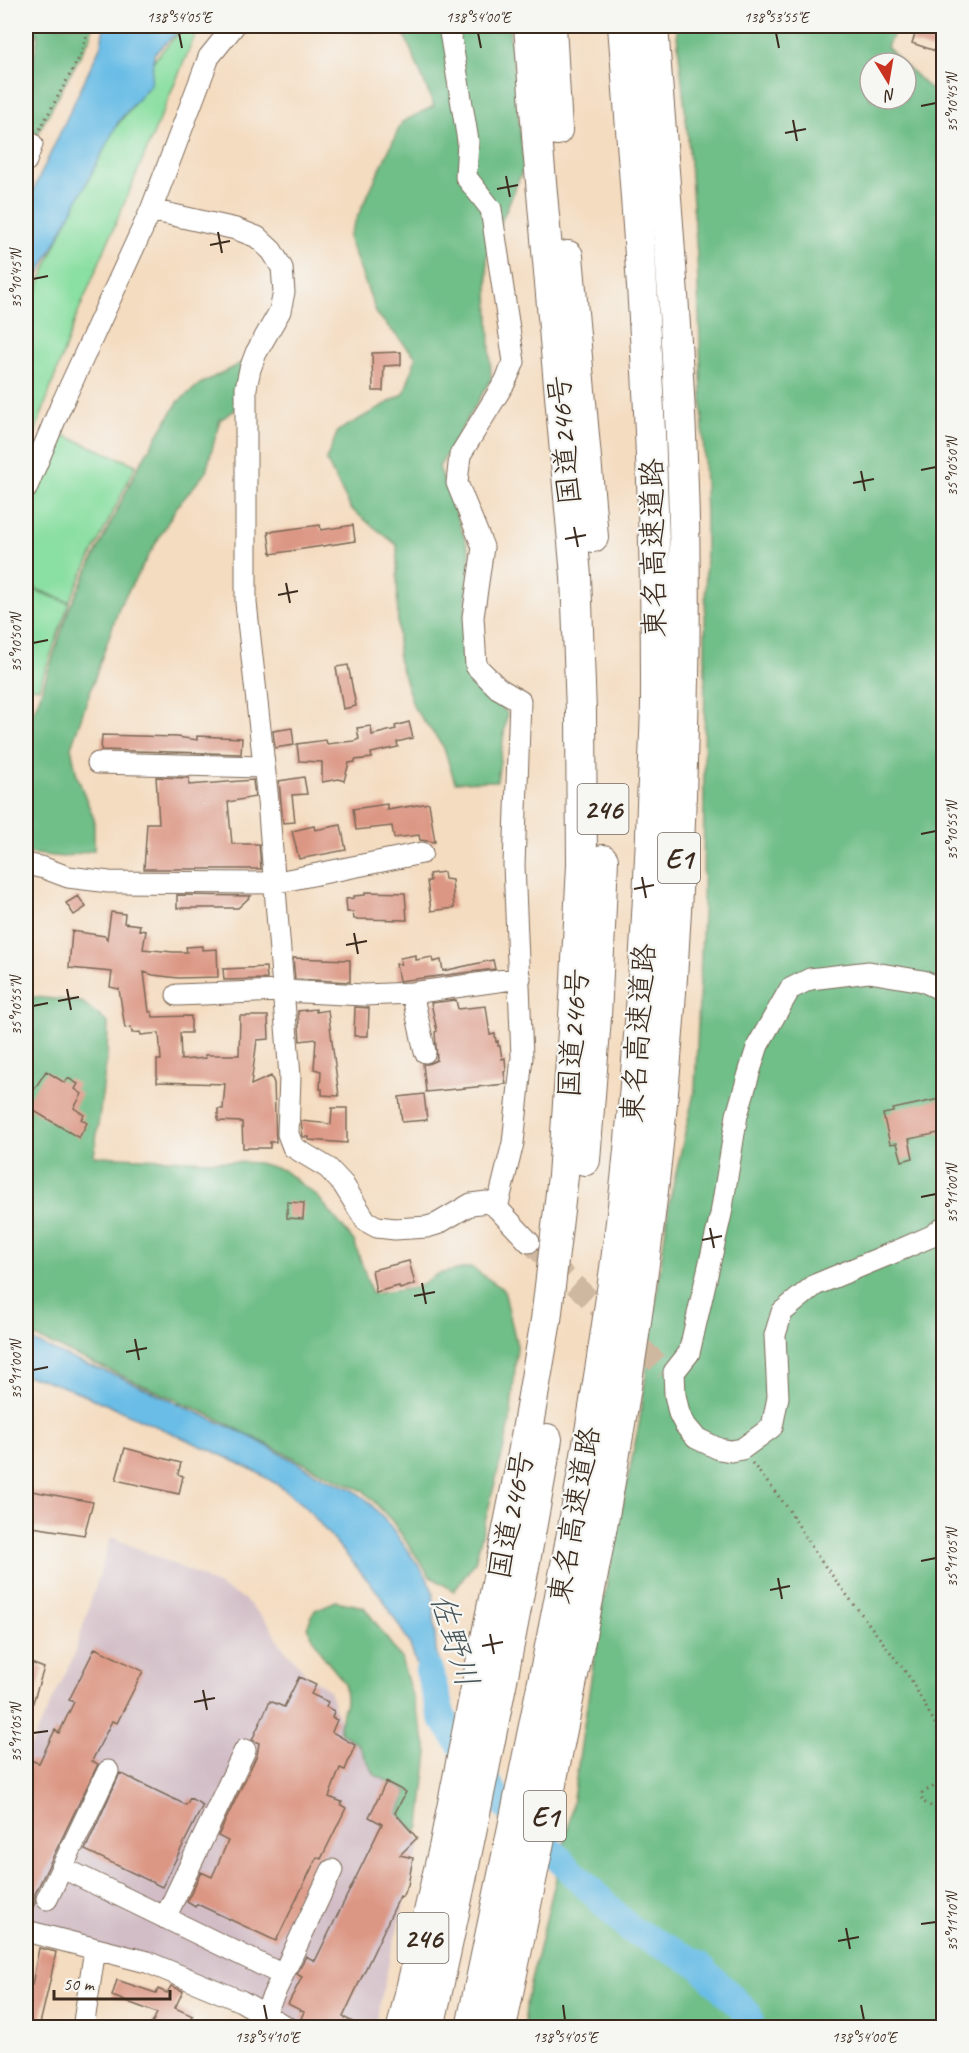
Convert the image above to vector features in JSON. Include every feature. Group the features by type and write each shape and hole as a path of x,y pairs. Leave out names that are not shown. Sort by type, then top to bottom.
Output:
{"highway":[{"name":"国道246号","path":"509,1584 523,1454 546,1320 563,1176 582,865 581,712 576,576 529,26"},
{"name":"国道246号","path":"429,2028 454,1857 509,1584 565,1331 584,1178 596,1017 603,867 602,711 597,579 559,153 551,26"},
{"name":"東名高速道路","path":"471,2028 548,1656 590,1432 624,1194 641,1021 656,709 655,569 640,236 623,26"},
{"name":"東名高速道路","path":"501,2028 573,1683 606,1508 634,1338 659,1134 669,1024 677,900 683,724 684,521 669,244 653,26"},
{"name":"国道246号","path":"402,2028 454,1857"}],"street":[{"path":"26,489 60,408 151,210 209,57 234,26"},
{"path":"449,26 468,141 466,177 491,208 514,362 506,382 460,456 457,483 483,548 473,617 476,666 498,688 520,701 514,865 522,1057 513,1143 497,1208"},
{"path":"151,210 236,229 257,237 272,251 282,268 284,292 280,311 256,353 246,388 246,603 264,767 290,1076 288,1134 293,1147 328,1168 343,1184 366,1221 377,1227 395,1229 427,1227 478,1202 487,1202 497,1208 529,1242"},
{"path":"98,762 264,767"},
{"path":"26,864 68,877 109,882 273,883 422,853"},
{"path":"944,992 923,981 869,972 810,979 790,989 758,1045 750,1070 737,1115 721,1214 690,1353 670,1371 679,1413 685,1425 696,1438 719,1449 731,1451 742,1449 772,1427 778,1397 775,1335 782,1312 814,1285 932,1236 944,1227"},
{"path":"177,994 283,991 364,995 412,993 520,978"},
{"path":"412,993 425,1052"},
{"path":"165,1918 245,1750"},
{"path":"47,1899 108,1772"},
{"path":"63,1868 283,1975"},
{"path":"265,2013 332,1870"},
{"path":"26,1932 147,1962 242,2001 288,2028"},
{"path":"83,2028 95,1948"}],"path":[{"path":"29,153 79,58 90,26"},
{"path":"742,1449 787,1507 818,1557 910,1678 944,1740"},
{"path":"944,1781 922,1793 922,1801 944,1814"}],"shaded area":[{"path":"111,1537 194,1573 244,1599 269,1624 281,1645 307,1675 329,1690 340,1723 387,1765 407,1792 397,1813 421,1840 390,1957 375,2027 295,2027 26,1924 26,1755 73,1658"}],"green space":[{"path":"26,26 40,28 26,50"},
{"path":"32,26 92,26 91,36 37,135 26,123 26,100 38,35"},
{"path":"185,26 199,26 75,320 26,458 26,316 65,222 115,128 148,86 154,60"},
{"path":"328,26 397,26 392,33 344,30"},
{"path":"407,26 509,26 524,167 487,256 491,379 439,467 470,553 462,659 507,713 497,781 455,782 443,746 414,708 398,659 397,545 351,509 326,460 338,431 404,394 416,357 377,314 348,237 402,122 434,106 403,31"},
{"path":"676,26 897,26 887,47 891,51 858,51 858,111 918,111 918,77 944,102 943,2027 524,2028 527,1997 569,1825 601,1612 640,1419 669,1204 695,1089 703,912 706,518 697,256"},
{"path":"243,362 235,410 220,420 206,472 176,508 120,605 71,747 77,776 94,819 94,850 63,857 26,853 26,728 38,701 69,609 138,467 178,402 200,384"},
{"path":"63,435 136,465 69,602 26,585 26,509 57,438"},
{"path":"26,587 69,603 39,688 26,686"},
{"path":"26,996 82,1002 108,1023 107,1057 94,1156 258,1163 283,1170 318,1197 354,1241 372,1294 416,1288 438,1274 471,1267 504,1290 517,1346 510,1423 475,1562 454,1591 430,1576 392,1521 364,1491 321,1472 210,1415 26,1333"},
{"path":"336,1601 364,1607 401,1658 428,1752 420,1826 417,1833 398,1813 408,1791 375,1775 358,1744 341,1733 339,1725 346,1702 345,1683 323,1656 307,1627 315,1610"}],"water":[{"path":"104,26 184,26 154,54 151,84 119,121 26,299 26,206 101,45"},
{"path":"26,1338 120,1377 249,1436 323,1477 352,1489 367,1500 391,1527 426,1576 433,1592 436,1651 442,1676 445,1706 432,1711 409,1642 381,1596 305,1506 280,1486 255,1471 215,1452 78,1392 39,1378 26,1376"}],"building":[{"path":"918,26 944,26 944,54 912,43"},
{"path":"401,352 401,365 384,366 383,391 373,391 372,353"},
{"path":"320,525 321,530 353,525 355,541 271,554 268,532"},
{"path":"348,665 356,706 343,709 336,667"},
{"path":"409,722 413,738 397,742 398,747 371,753 372,758 349,763 344,781 339,779 322,782 322,762 299,761 297,744 326,740 327,744 354,741 359,739 357,728 371,726 372,735 396,729 395,726"},
{"path":"292,728 294,745 275,748 273,731"},
{"path":"102,735 177,737 197,740 197,736 242,738 241,754 101,750"},
{"path":"156,777 189,778 189,785 253,780 255,797 228,802 232,844 259,844 261,869 144,869 147,823 159,823"},
{"path":"304,777 307,794 292,795 295,822 283,823 279,781"},
{"path":"429,803 435,842 420,840 419,835 394,838 392,826 356,830 353,809 387,804 387,810"},
{"path":"341,825 346,850 299,859 292,831 314,826 315,830"},
{"path":"444,872 445,879 452,880 454,908 431,911 427,881 430,881 429,874"},
{"path":"365,892 405,893 407,920 354,919 353,912 347,912 346,899 365,895"},
{"path":"177,895 251,896 238,908 177,908"},
{"path":"78,896 86,907 74,915 66,903"},
{"path":"111,912 125,914 124,923 140,925 139,930 146,931 143,949 187,952 186,947 202,946 202,950 217,949 218,977 178,978 144,972 149,1012 152,1012 153,1017 191,1016 191,1033 180,1033 181,1060 206,1058 205,1055 239,1055 240,1016 268,1016 269,1039 257,1040 251,1085 271,1076 274,1083 276,1142 270,1142 270,1148 243,1148 242,1122 218,1121 218,1109 223,1109 225,1084 157,1082 157,1060 161,1060 159,1033 141,1035 140,1032 132,1033 131,1027 125,1028 119,989 110,987 112,972 69,968 72,931 105,936 107,939"},
{"path":"416,955 416,960 432,957 433,962 441,960 443,971 493,960 495,969 399,981 396,964 401,964 400,958"},
{"path":"293,958 350,960 350,982 295,979"},
{"path":"266,967 267,979 224,980 223,969"},
{"path":"456,1000 458,1009 486,1006 490,1035 495,1034 502,1059 505,1058 506,1084 426,1092 423,1064 437,1060 435,1032 437,1031 431,1003"},
{"path":"355,1007 369,1008 368,1036 354,1036"},
{"path":"316,1009 316,1012 328,1010 339,1096 322,1095 321,1071 314,1069 316,1039 300,1041 298,1011"},
{"path":"46,1071 65,1083 68,1078 78,1084 75,1089 82,1094 74,1108 84,1115 81,1119 87,1123 79,1138 26,1106 26,1102"},
{"path":"424,1094 427,1120 402,1122 399,1097"},
{"path":"944,1098 944,1132 909,1139 913,1158 902,1161 897,1143 890,1144 883,1114 893,1112 893,1109"},
{"path":"332,1108 347,1108 347,1143 309,1140 309,1137 303,1137 301,1121 331,1124"},
{"path":"287,1202 304,1203 303,1219 287,1218"},
{"path":"409,1261 415,1284 400,1289 399,1286 376,1292 372,1270"},
{"path":"125,1448 181,1463 178,1474 183,1476 179,1494 116,1480"},
{"path":"26,1490 93,1502 84,1535 26,1526"},
{"path":"95,1648 143,1671 117,1723 112,1721 92,1761 98,1764 35,1894 35,1903 26,1919 26,1768 30,1760 39,1763 55,1730 59,1733 74,1702 69,1700"},
{"path":"26,1661 44,1668 28,1718 26,1718"},
{"path":"299,1677 316,1685 311,1694 328,1702 326,1707 334,1711 332,1718 337,1720 332,1732 355,1745 345,1770 340,1768 329,1797 342,1802 341,1805 346,1808 321,1859 317,1857 276,1941 197,1904 195,1907 187,1902 201,1872 212,1877 228,1841 218,1836 257,1755 259,1743 252,1740 270,1701 284,1707"},
{"path":"120,1773 186,1805 190,1798 203,1805 162,1887 85,1850"},
{"path":"386,1782 406,1792 395,1813 417,1838 400,1855 413,1858 408,1885 402,1897 400,1896 343,2017 364,2028 319,2028 301,2018 304,2012 288,2004 302,1977 297,1974 306,1956 315,1961 382,1824 369,1817"},
{"path":"39,1948 56,1952 39,2028 26,2028 26,1983 32,1985"},
{"path":"117,1980 156,1993 158,1989 167,1993 171,1986 183,1991 175,2008 193,2016 187,2028 150,2028 157,2013 112,1996"}],"waterway":[{"name":"佐野川","path":"429,1671 442,1717 496,1796 630,1929 698,1964 748,2014 751,2028"}],"tunnel":[{"path":"529,1242 665,1370"}]}
